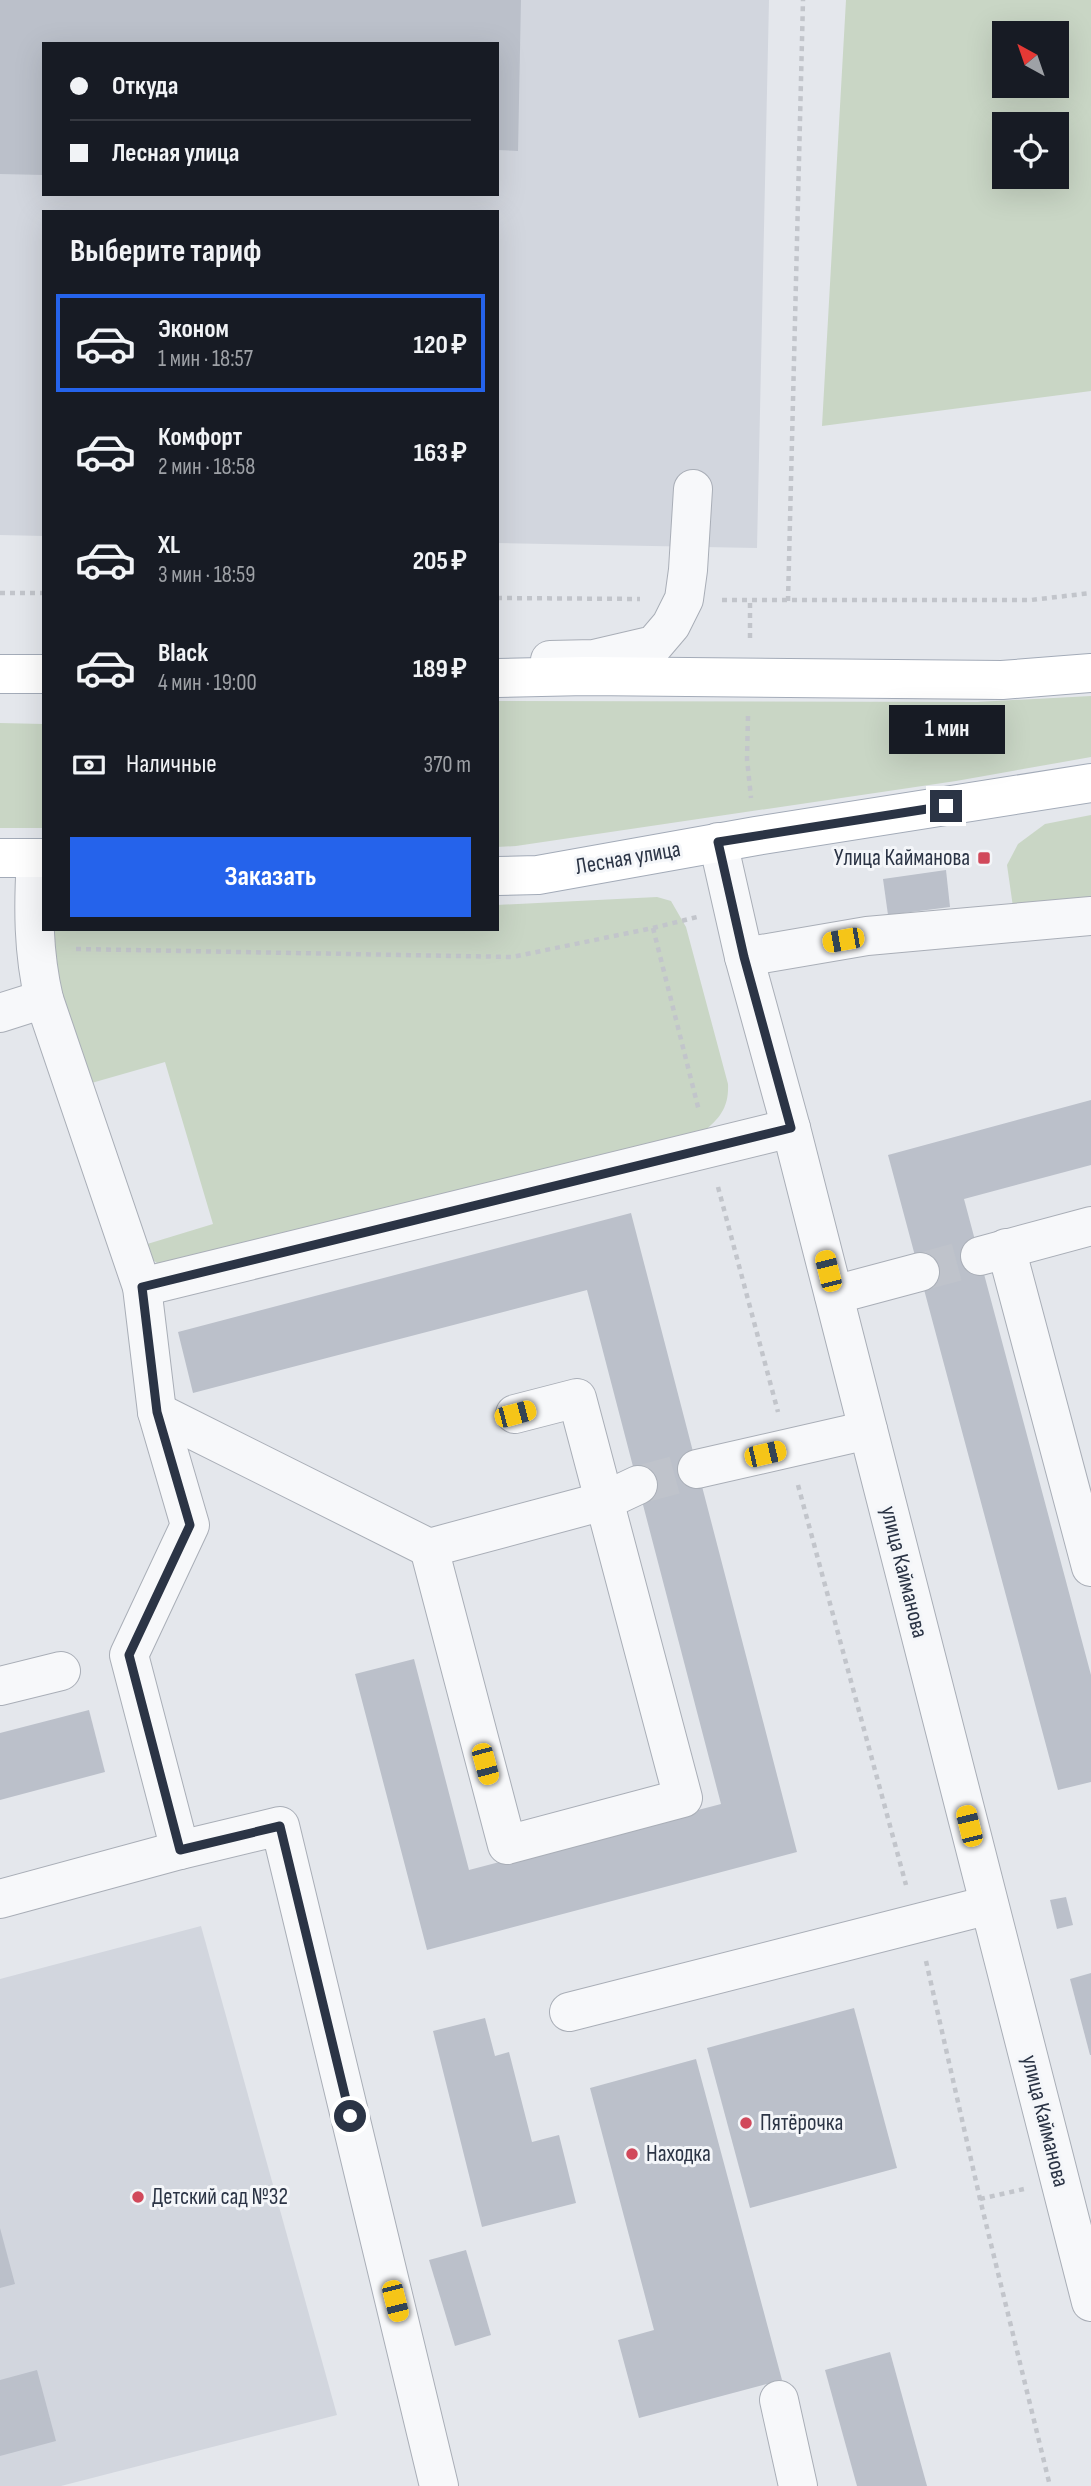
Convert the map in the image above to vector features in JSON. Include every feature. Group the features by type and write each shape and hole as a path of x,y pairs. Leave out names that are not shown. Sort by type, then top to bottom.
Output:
{"main road":[{"path":"499,678 1002,680 1091,673"},
{"path":"0,674 42,674"},
{"name":"Лесная улица","path":"499,876 538,875 718,842 1091,783"}],"street":[{"path":"499,660 594,659 654,645 671,625 684,599 692,519 692,489"},
{"name":"улица Кайманова","path":"718,842 744,957 791,1128 1091,2302"},
{"path":"27,858 37,961 44,999 142,1287 157,1412 190,1525 129,1655 180,1850"},
{"path":"744,957 867,936 1091,916"},
{"path":"0,1013 44,999"},
{"path":"142,1287 791,1128"},
{"path":"1091,1226 993,1252 1091,1567"},
{"path":"834,1295 920,1272"},
{"path":"429,1548 507,1845 683,1798 576,1398 515,1414"},
{"path":"157,1412 429,1548 604,1501 638,1485"},
{"path":"697,1469 868,1430"},
{"path":"0,1686 61,1671"},
{"path":"0,1899 280,1826 439,2486"},
{"path":"569,2012 989,1905"},
{"path":"779,2400 798,2486"}],"path":[{"path":"788,601 803,0"},
{"path":"0,593 42,593"},
{"path":"499,598 1031,600 1091,593"},
{"path":"653,928 708,1148 916,1923 1050,2486"}],"shaded area":[{"path":"0,0 769,0 757,548 499,543 499,210 42,210 42,536 0,535"},
{"name":"Детский сад №32","path":"201,1926 337,2415 61,2486 0,2486 0,1979"}],"green space":[{"path":"846,0 1091,0 1091,391 822,426"},
{"path":"1091,696 1091,757 956,781 499,847 499,701 977,702"},
{"path":"0,723 42,724 42,828 0,828"},
{"path":"1091,815 1091,904 1014,914 1007,865 1018,844 1045,824"},
{"path":"657,897 671,901 686,927 728,1084 727,1099 714,1122 703,1132 165,1267 154,1261 144,1245 213,1224 165,1062 81,1086 51,939 52,931 499,931 499,905"}],"building":[{"path":"0,0 521,0 518,151 499,150 499,42 42,42 42,175 0,174"},
{"path":"946,870 950,907 888,915 883,879"},
{"path":"1091,1100 1091,1165 964,1199 1091,1675 1091,1782 1058,1790 888,1155"},
{"path":"631,1213 797,1852 427,1950 355,1674 414,1659 469,1870 721,1804 587,1290 193,1393 178,1332"},
{"path":"89,1710 105,1772 0,1800 0,1733"},
{"path":"1066,1897 1073,1925 1057,1929 1050,1900"},
{"path":"1091,1973 1091,2055 1090,2055 1070,1979"},
{"path":"854,2008 897,2168 750,2208 707,2048"},
{"path":"485,2018 495,2056 509,2052 532,2142 559,2135 576,2203 482,2227 433,2031"},
{"path":"696,2059 782,2380 639,2418 618,2340 654,2330 590,2088"},
{"path":"0,2228 15,2284 0,2288"},
{"path":"466,2250 491,2335 455,2346 429,2260"},
{"path":"890,2352 927,2486 857,2486 825,2370"},
{"path":"37,2370 56,2441 0,2456 0,2380"}],"tunnel":[{"path":"920,1272 980,1256"},
{"path":"638,1485 697,1469"}],"place":[{"name":"Улица Кайманова","path":"984,858"},
{"name":"Пятёрочка","path":"746,2123"},
{"name":"Находка","path":"632,2154"},
{"name":"Детский сад №32","path":"138,2197"}],"route":[{"path":"350,2116 280,1826 180,1850 129,1655 190,1525 157,1412 142,1287 791,1128 744,957 718,842 946,806"}]}
